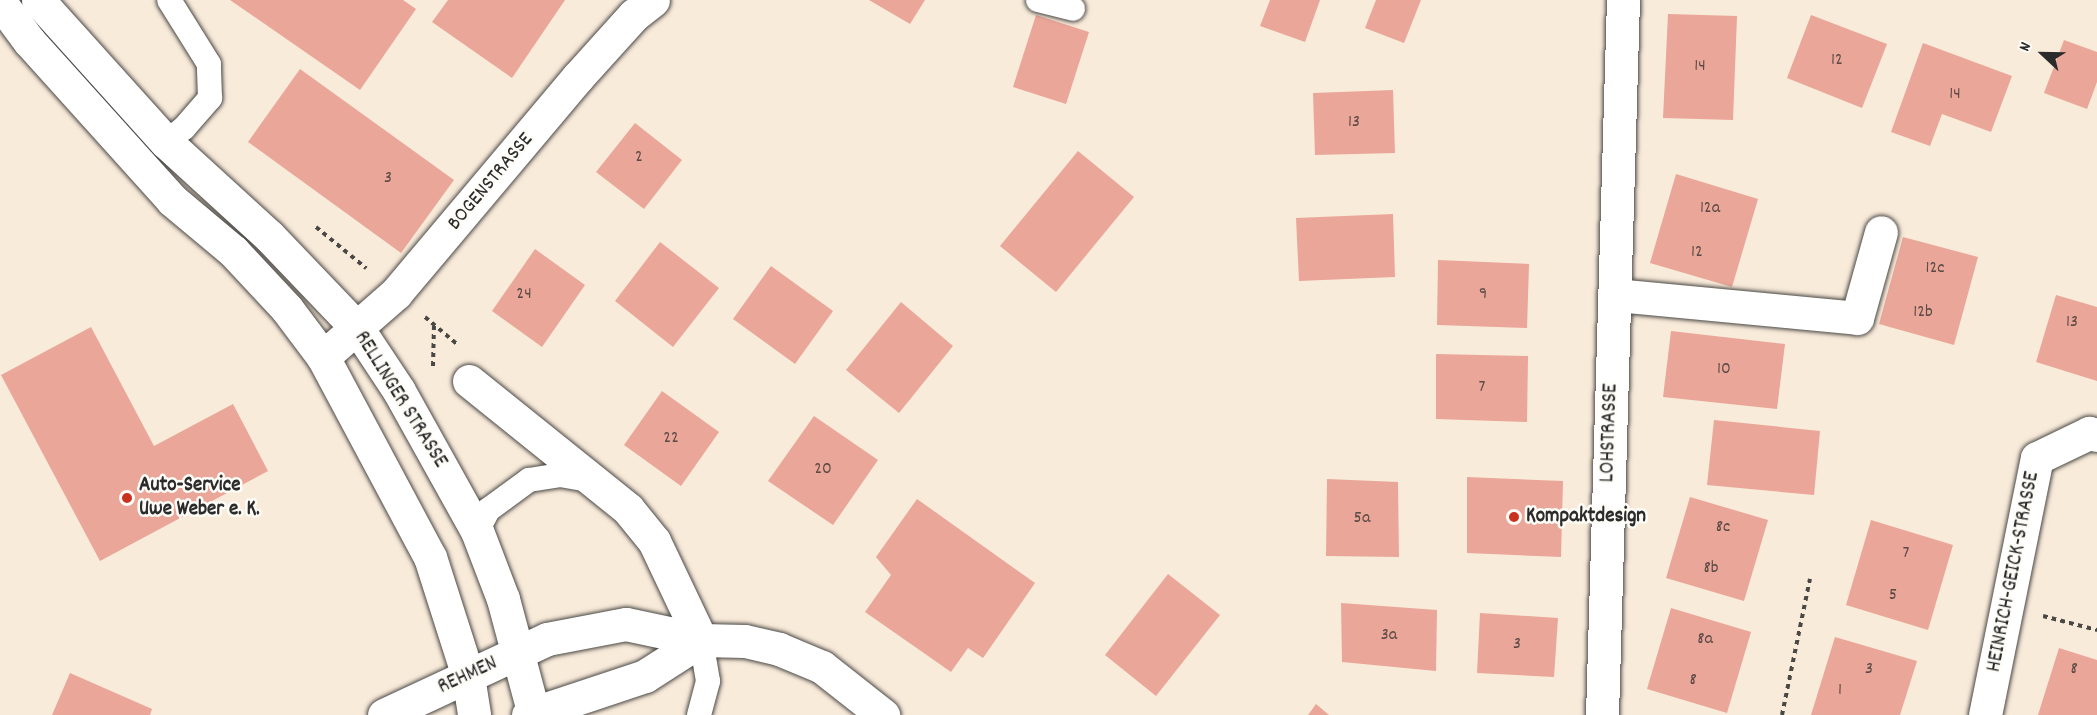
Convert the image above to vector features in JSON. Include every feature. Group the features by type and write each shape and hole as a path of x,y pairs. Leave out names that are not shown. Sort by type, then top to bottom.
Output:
{"street":[{"name":"RELLINGER STRASSE","path":"38,0 166,142 269,236 358,329 399,391 477,531 519,652 532,714"},
{"name":"BOGENSTRASSE","path":"323,357 358,329 396,293 577,78 634,15 653,0"},
{"name":"LOHSTRASSE","path":"1602,715 1623,0"},
{"name":"RELLINGER STRASSE","path":"0,2 29,40 172,200 233,251 287,309 323,357 430,557 468,676 474,715"},
{"path":"1615,295 1857,318 1881,232"},
{"path":"468,366 592,481 628,509 654,541 701,640"},
{"name":"HEINRICH-GEICK-STRASSE","path":"1985,715 2037,458 2089,432 2097,435"},
{"path":"519,652 547,639 626,624 701,640 745,641 822,667 883,715"},
{"path":"532,714 645,676 701,640"},
{"name":"REHMEN","path":"384,715 519,652"}],"lane":[{"path":"166,142 184,128 210,98 209,64 169,0"},
{"path":"1038,0 1073,9"},
{"path":"477,531 488,510 529,480 560,475 592,481"},
{"path":"699,715 708,681 701,640"}],"path":[{"path":"308,219 396,293 468,366"},
{"path":"1782,715 1810,579"},
{"path":"2007,606 2097,630"}],"building":[{"path":"230,0 403,0 416,9 360,90"},
{"path":"448,0 565,0 512,78 432,22"},
{"path":"869,0 925,0 910,24"},
{"path":"1270,0 1320,0 1305,42 1260,26"},
{"path":"1376,0 1421,0 1404,43 1365,28"},
{"path":"1668,14 1737,16 1733,120 1663,118"},
{"path":"1036,15 1089,32 1066,104 1013,87"},
{"path":"1811,15 1887,44 1862,108 1787,78"},
{"path":"2064,40 2097,52 2097,82 2087,109 2044,93"},
{"path":"1923,43 2012,76 1991,132 1942,114 1930,146 1891,132"},
{"path":"300,69 454,180 401,253 248,142"},
{"path":"1393,90 1395,153 1315,155 1313,93"},
{"path":"635,123 682,160 644,209 596,172"},
{"path":"1078,151 1134,197 1056,292 1000,246"},
{"path":"1676,174 1758,199 1732,287 1650,263"},
{"path":"1393,214 1395,277 1299,281 1296,218"},
{"path":"1903,237 1978,257 1954,345 1879,324"},
{"path":"660,242 719,288 673,347 615,301"},
{"path":"535,249 585,285 542,347 492,311"},
{"path":"1438,260 1529,264 1527,328 1437,325"},
{"path":"771,266 833,311 795,364 733,319"},
{"path":"2056,295 2097,307 2097,381 2036,362"},
{"path":"901,302 953,346 899,413 846,370"},
{"path":"91,327 154,446 233,404 268,471 100,561 1,375"},
{"path":"1671,331 1785,344 1777,409 1663,397"},
{"path":"1436,354 1528,356 1527,422 1436,419"},
{"path":"662,391 719,432 681,486 624,445"},
{"path":"814,416 878,460 833,525 768,481"},
{"path":"1714,420 1820,431 1814,495 1707,485"},
{"name":"Kompaktdesign","path":"1467,477 1563,481 1561,557 1467,553"},
{"path":"1327,479 1398,482 1399,557 1326,556"},
{"path":"1690,497 1768,520 1744,601 1666,578"},
{"path":"917,499 1035,583 983,658 968,648 951,672 865,612 891,575 876,557"},
{"path":"1871,520 1953,545 1928,630 1846,605"},
{"path":"1168,574 1220,615 1156,696 1105,655"},
{"path":"1341,603 1437,610 1436,671 1342,662"},
{"path":"1671,608 1751,632 1727,713 1647,689"},
{"path":"1480,613 1558,618 1554,677 1477,673"},
{"path":"1835,637 1917,661 1900,715 1811,715"},
{"path":"2059,648 2097,660 2097,715 2038,715"},
{"path":"70,673 152,709 150,715 52,715"},
{"path":"1316,704 1329,715 1308,715"}],"place":[{"name":"Auto-Service Uwe Weber e. K.","path":"127,498"},
{"name":"Kompaktdesign","path":"1514,517"}]}
